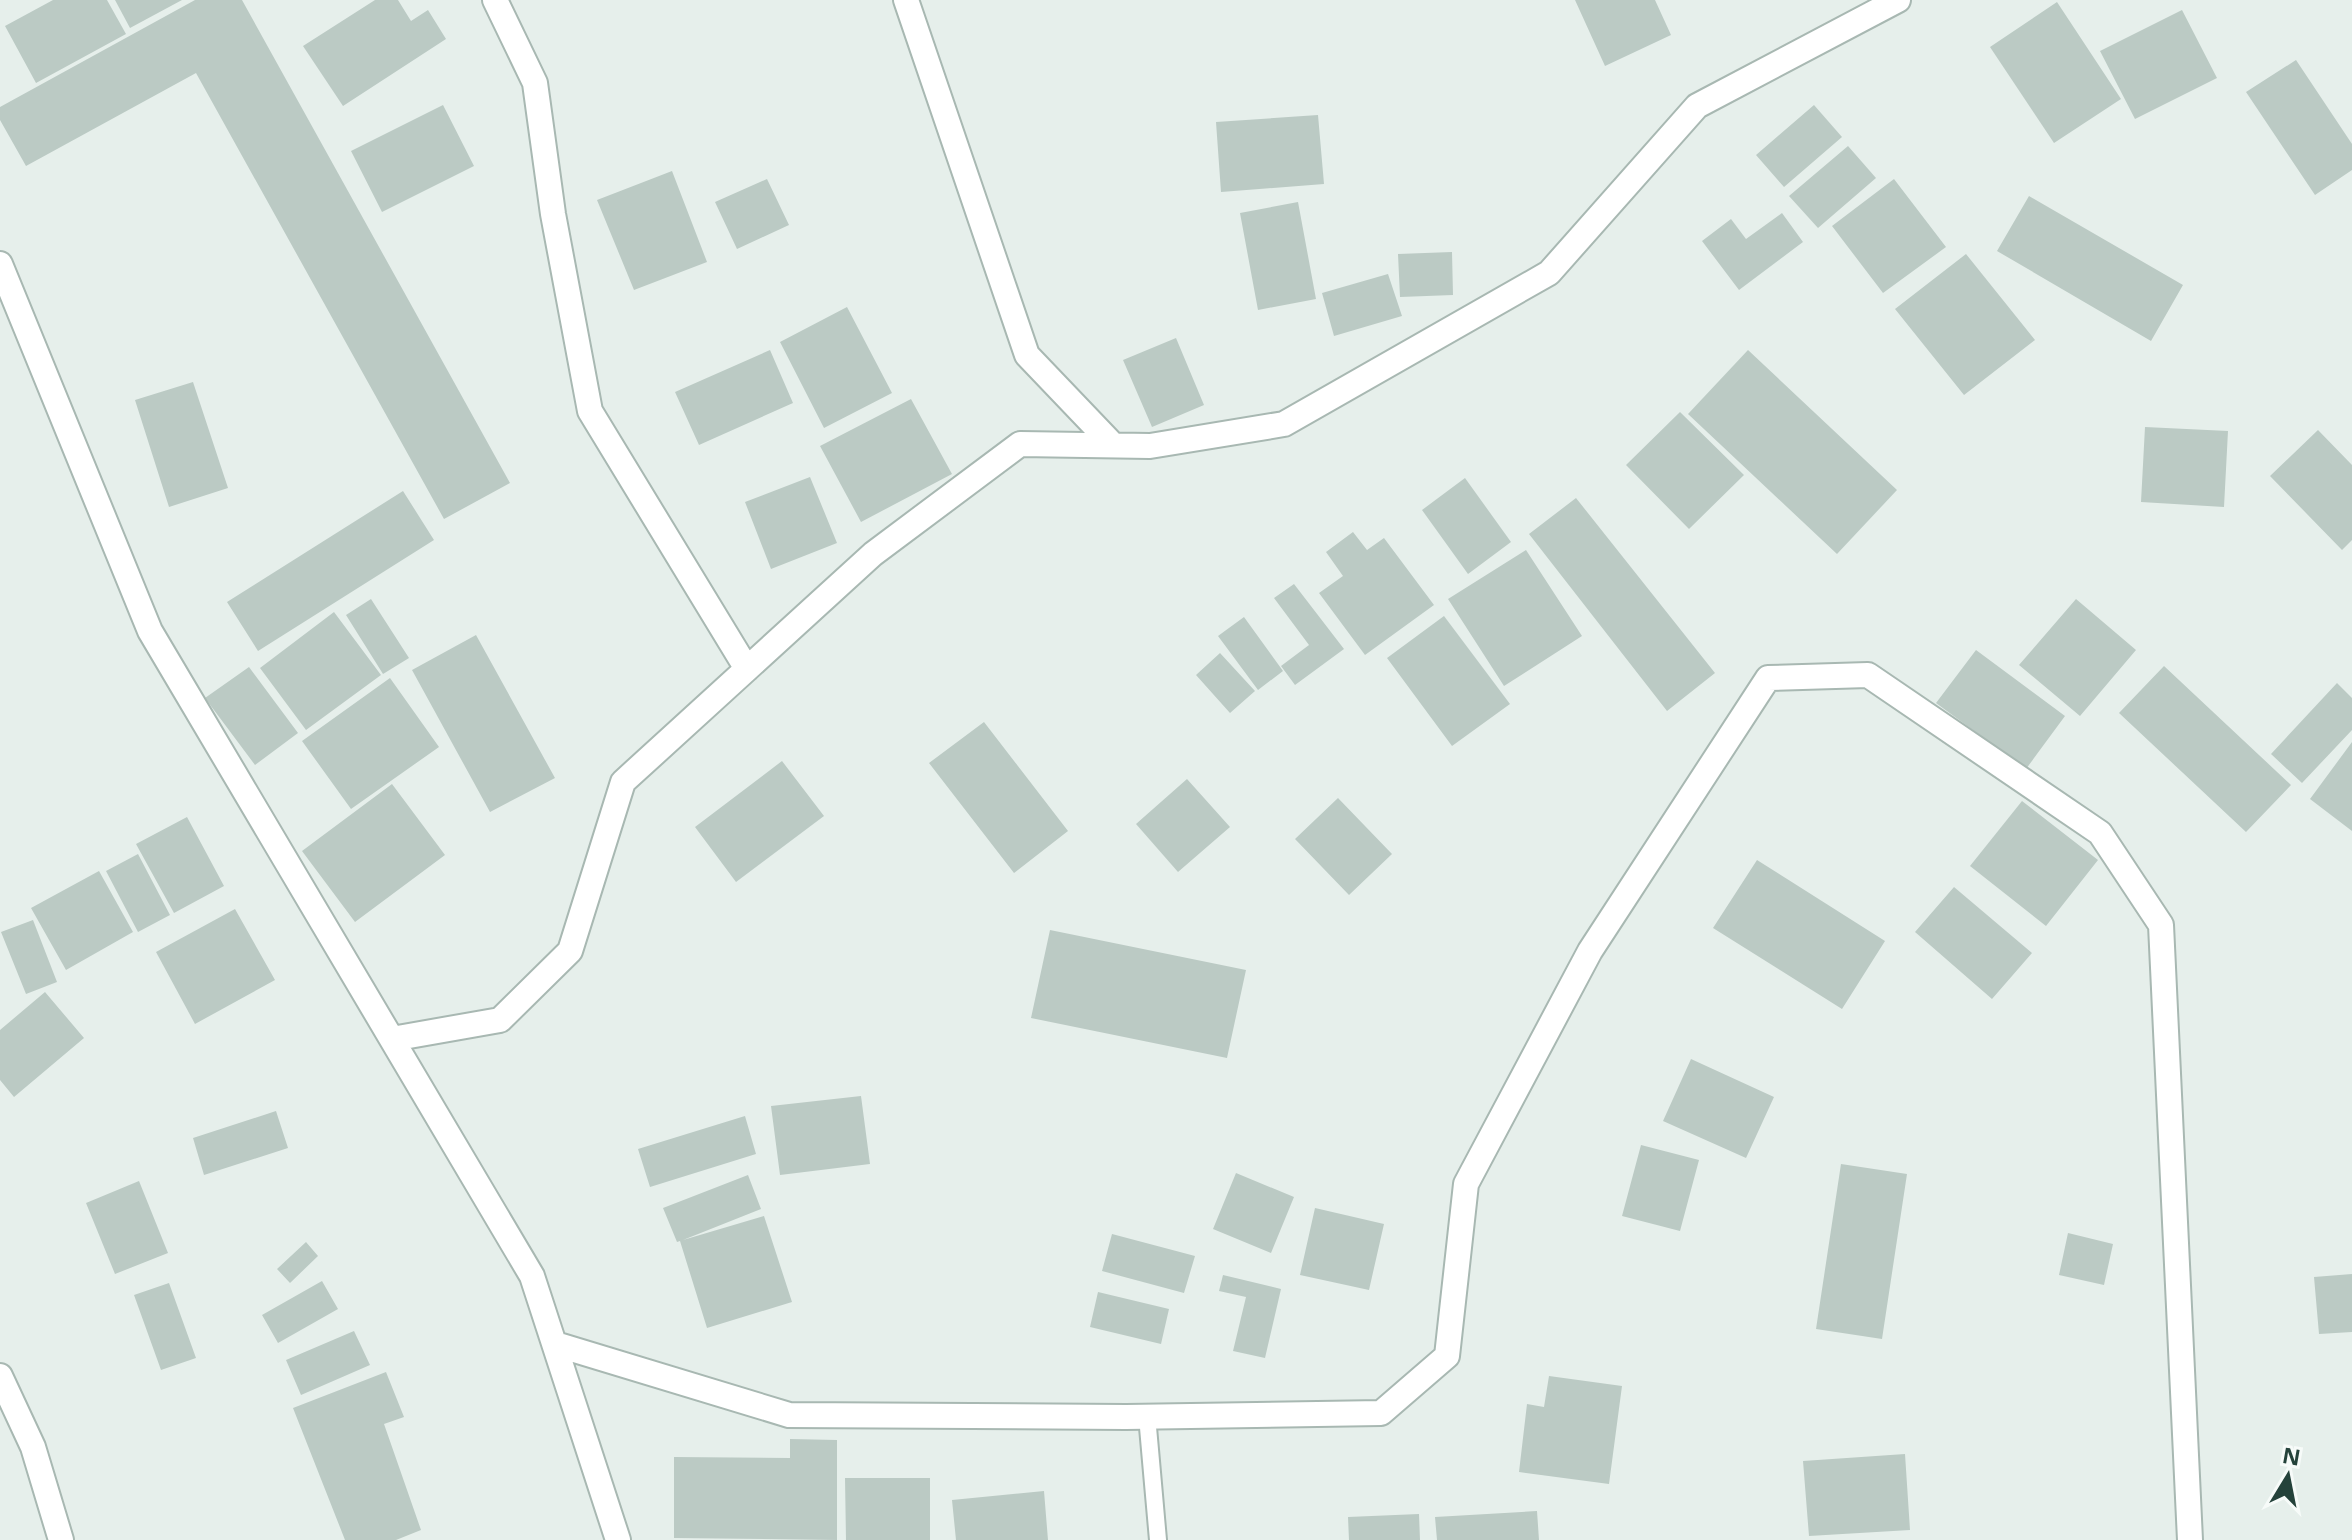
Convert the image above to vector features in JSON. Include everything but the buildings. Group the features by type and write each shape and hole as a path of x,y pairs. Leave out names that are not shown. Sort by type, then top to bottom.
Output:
{"street":[{"path":"495,0 535,83 553,214 590,411 747,669"},
{"path":"906,0 1027,355 1113,445"},
{"path":"392,1039 500,1020 570,951 623,782 873,554 1020,444 1150,446 1284,424 1549,273 1697,106 1898,0"},
{"path":"0,264 150,631 532,1276 618,1540"},
{"path":"555,1344 789,1415 1381,1413 1447,1356 1466,1184 1590,951 1768,678 1868,675 2100,833 2161,925 2190,1540"},
{"path":"0,1376 33,1447 61,1540"}],"lane":[{"path":"1147,1416 1158,1540"}]}
